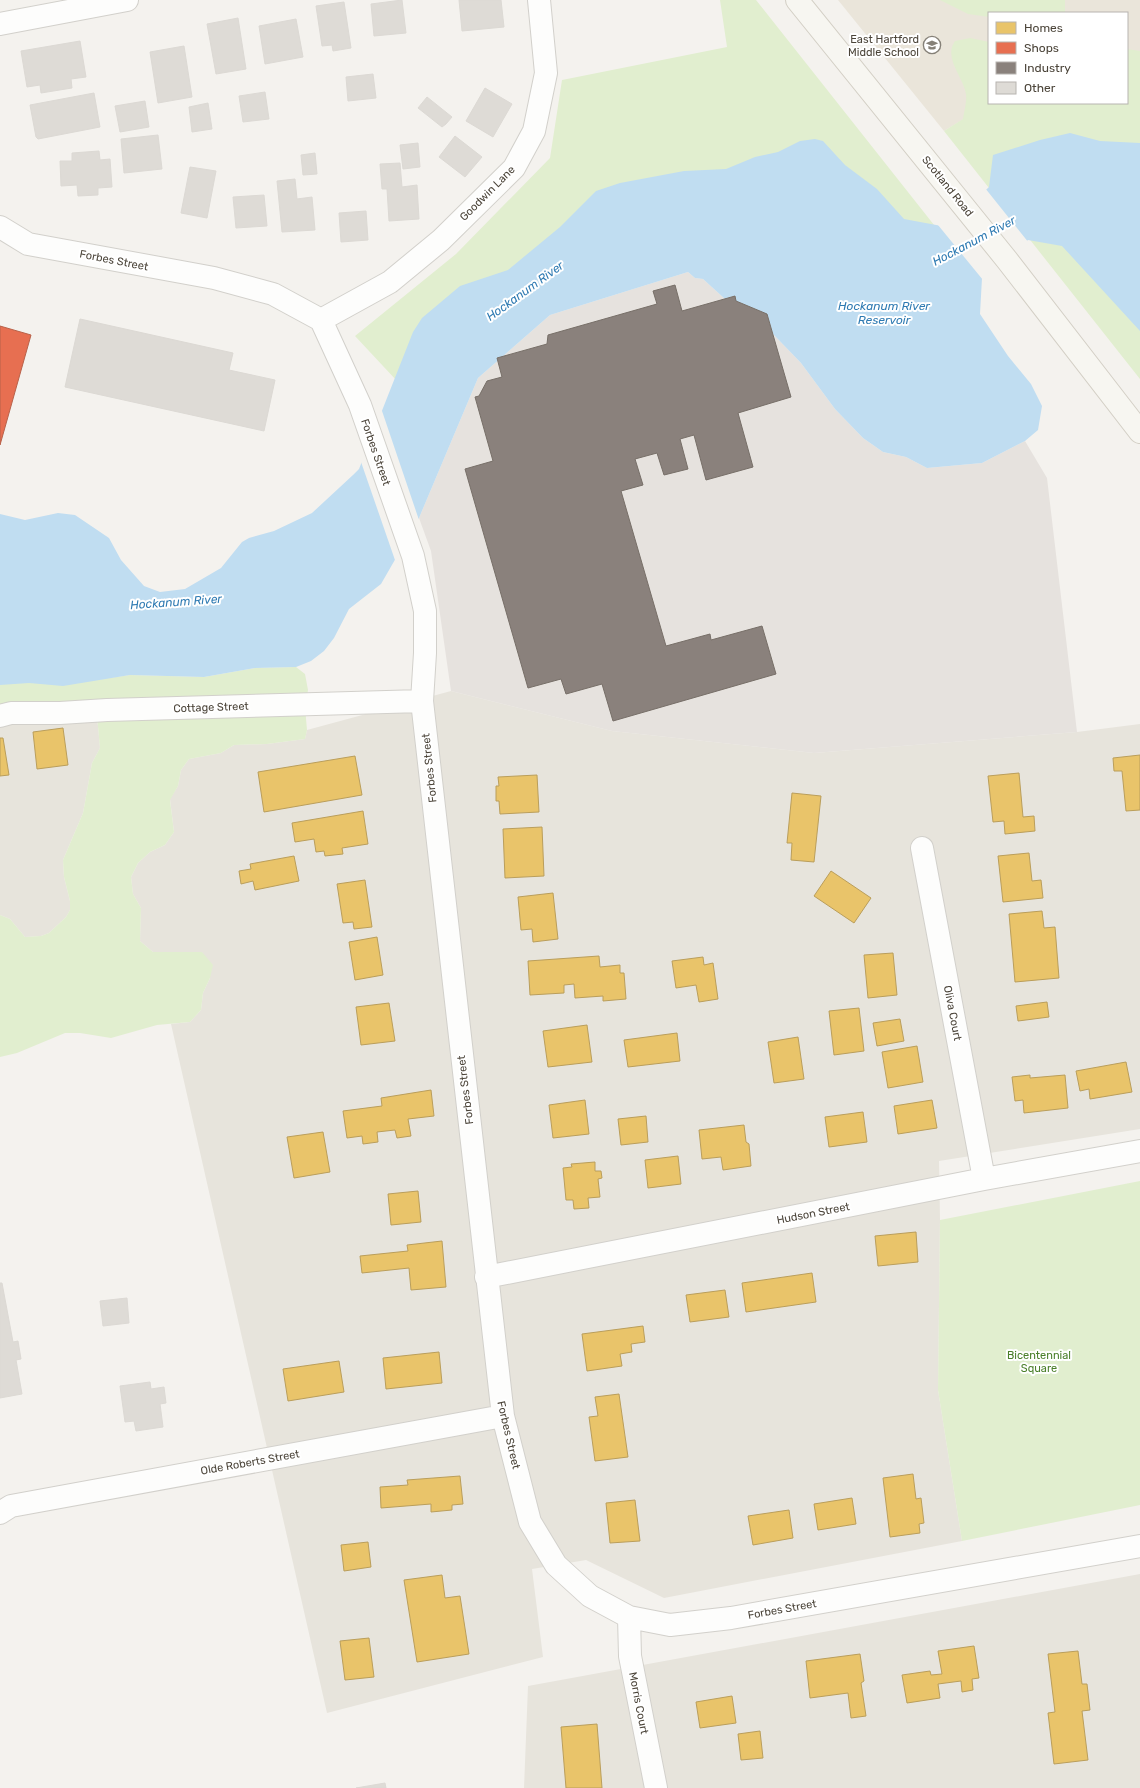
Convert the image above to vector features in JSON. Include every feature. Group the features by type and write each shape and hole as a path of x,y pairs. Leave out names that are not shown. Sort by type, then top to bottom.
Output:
{"main road":[{"name":"Scotland Road","path":"798,0 1007,260 1140,432"}],"street":[{"path":"0,24 127,0"},
{"name":"Goodwin Lane","path":"320,320 390,282 441,240 514,168 534,131 546,73 539,0"},
{"name":"Forbes Street","path":"0,227 28,244 214,278 273,294 320,320 360,405 413,556 425,611 426,653 422,701 502,1416 530,1522 556,1564 590,1596 629,1617 670,1625 731,1618 1140,1546"},
{"name":"Cottage Street","path":"0,716 11,713 60,713 422,701"},
{"name":"Oliva Court","path":"922,848 984,1179"},
{"name":"Hudson Street","path":"486,1277 984,1179 1140,1151"},
{"name":"Olde Roberts Street","path":"0,1513 11,1506 19,1504 502,1416"},
{"name":"Morris Court","path":"629,1617 630,1656 656,1788"}],"shaded area":[{"name":"East Hartford Middle School","path":"838,0 1140,0 1140,82 1128,77 1128,12 988,12 988,104 944,131"},
{"path":"688,272 695,278 703,279 725,299 735,296 736,301 767,314 773,334 801,363 835,409 863,438 883,452 906,457 927,468 982,463 1025,441 1047,478 1077,732 814,753 612,731 451,691 431,551 419,518 478,378 550,315"},
{"path":"451,691 612,731 814,753 1077,732 1140,724 1140,1129 939,1161 940,1220 938,1390 962,1541 664,1598 586,1560 532,1569 543,1657 327,1713 171,1024 190,1022 201,1010 203,993 210,978 202,952 153,952 140,941 141,908 133,894 131,877 138,863 150,852 165,845 174,832 170,799 178,786 181,770 189,759 221,753 234,745 267,744 305,739 307,730"},
{"path":"0,711 97,716 100,748 92,763 83,813 63,860 64,877 70,901 70,910 66,917 49,933 41,936 25,937 10,919 0,915"},
{"path":"1140,1574 1140,1788 524,1788 528,1686"}],"green space":[{"path":"720,0 756,0 957,254 646,230 425,411 355,336 456,254 550,158 562,80 727,47"},
{"path":"940,0 1065,0 1065,12 988,12 988,17 968,14"},
{"path":"970,38 988,42 988,104 1128,104 1128,49 1140,51 1140,379 944,131 963,119 966,103 964,87 952,60 952,47 955,41"},
{"path":"0,639 109,678 130,675 204,677 255,668 296,667 305,674 308,690 305,707 307,730 305,739 267,744 234,745 221,753 189,759 181,770 178,786 170,800 174,832 165,845 150,852 138,863 131,877 133,894 141,908 140,941 153,952 202,952 213,965 210,978 203,993 201,1010 190,1022 157,1025 111,1038 80,1033 65,1033 17,1053 0,1057 0,915 10,919 25,937 41,936 49,933 66,917 70,910 70,901 64,877 63,860 83,813 92,763 100,748 97,716 0,711"},
{"name":"Bicentennial Square","path":"1140,1181 1140,1505 962,1541 938,1390 940,1220"}],"water":[{"path":"1070,133 1100,141 1140,143 1140,331 1062,246 1028,240 982,278 980,314 1008,356 1031,384 1042,406 1038,430 1025,441 982,463 927,468 906,457 883,452 863,438 835,409 801,363 773,334 767,314 736,301 734,296 725,299 703,279 695,278 688,272 550,315 478,378 419,518 381,584 349,609 334,638 324,651 311,661 296,667 255,668 204,677 130,675 63,686 29,683 0,685 0,514 25,520 58,513 75,515 109,538 121,560 144,586 160,592 185,589 221,568 242,542 249,538 274,531 312,513 353,475 359,469 413,332 422,318 460,286 508,270 560,227 596,191 620,183 684,171 726,169 755,157 778,152 800,141 815,139 823,141 845,165 877,189 904,219 947,227 989,187 993,155 1040,140"}],"pier":[{"path":"985,188 1029,243 983,280 938,225 940,223 946,225"},
{"path":"381,408 419,520 396,563 360,459"}],"building: Homes":[{"path":"63,728 68,765 37,769 33,732"},
{"path":"0,738 3,738 9,775 0,776"},
{"path":"1140,755 1140,810 1126,811 1122,771 1114,771 1113,758"},
{"path":"355,756 362,795 264,812 258,772"},
{"path":"1019,773 1023,817 1034,816 1035,831 1005,834 1004,821 993,822 988,776"},
{"path":"537,775 539,812 500,814 499,801 496,801 496,786 499,786 498,777"},
{"path":"792,793 821,796 814,862 791,860 792,843 787,843"},
{"path":"363,811 368,844 342,848 343,854 325,856 324,851 316,852 314,839 295,842 292,823"},
{"path":"542,827 544,876 505,878 503,829"},
{"path":"1029,853 1032,881 1041,880 1043,898 1003,902 998,856"},
{"path":"294,856 299,881 255,890 253,881 241,884 239,871 251,869 250,864"},
{"path":"831,871 871,898 854,923 814,896"},
{"path":"365,880 372,927 354,929 353,922 343,923 337,884"},
{"path":"553,893 558,939 533,942 532,929 521,930 518,897"},
{"path":"1042,911 1044,928 1055,927 1059,978 1015,982 1009,914"},
{"path":"377,937 383,975 355,980 349,942"},
{"path":"893,953 897,995 868,998 864,955"},
{"path":"599,956 600,967 620,965 620,973 624,973 626,999 603,1001 603,996 575,998 574,984 564,985 564,993 530,995 528,961"},
{"path":"703,957 704,965 713,963 718,999 699,1002 696,985 676,988 672,961"},
{"path":"1047,1002 1049,1017 1018,1021 1016,1006"},
{"path":"389,1003 395,1041 361,1045 356,1007"},
{"path":"859,1008 864,1051 834,1055 829,1011"},
{"path":"900,1019 904,1041 877,1046 873,1023"},
{"path":"587,1025 592,1062 548,1067 543,1031"},
{"path":"677,1033 680,1061 628,1067 624,1040"},
{"path":"798,1037 804,1079 774,1083 768,1042"},
{"path":"917,1046 923,1082 888,1088 882,1052"},
{"path":"1126,1062 1132,1092 1090,1099 1089,1089 1080,1091 1076,1071"},
{"path":"1030,1075 1030,1078 1065,1075 1068,1108 1024,1113 1023,1100 1015,1101 1012,1077"},
{"path":"431,1090 434,1116 408,1119 411,1136 397,1138 395,1130 377,1132 378,1142 363,1144 362,1136 347,1138 343,1111 382,1106 381,1098"},
{"path":"585,1100 589,1134 553,1138 549,1105"},
{"path":"932,1100 937,1128 898,1134 894,1106"},
{"path":"863,1112 867,1142 829,1147 825,1117"},
{"path":"646,1116 648,1142 621,1145 618,1119"},
{"path":"744,1125 746,1142 749,1144 751,1166 723,1170 721,1157 702,1159 699,1130"},
{"path":"323,1132 330,1172 294,1178 287,1137"},
{"path":"678,1156 681,1184 648,1188 645,1160"},
{"path":"595,1162 595,1171 601,1171 602,1178 598,1179 600,1197 588,1198 589,1208 574,1209 573,1200 566,1200 563,1168 572,1167 571,1164"},
{"path":"418,1191 421,1222 391,1225 388,1194"},
{"path":"916,1232 918,1262 878,1266 875,1236"},
{"path":"442,1241 446,1287 411,1290 409,1268 362,1273 360,1256 408,1251 407,1245"},
{"path":"812,1273 816,1302 746,1312 742,1283"},
{"path":"725,1290 729,1317 690,1322 686,1295"},
{"path":"643,1326 645,1342 631,1344 632,1352 620,1354 622,1366 587,1371 582,1334"},
{"path":"439,1352 442,1383 386,1389 383,1358"},
{"path":"339,1361 344,1392 288,1401 283,1369"},
{"path":"619,1394 628,1457 595,1461 589,1417 598,1416 595,1397"},
{"path":"913,1474 916,1499 921,1498 924,1523 919,1524 920,1533 890,1537 883,1478"},
{"path":"460,1476 463,1504 452,1505 452,1510 431,1512 431,1504 381,1508 380,1487 408,1485 407,1480"},
{"path":"852,1498 856,1524 818,1530 814,1504"},
{"path":"635,1500 640,1541 610,1543 606,1503"},
{"path":"789,1510 793,1538 753,1545 748,1516"},
{"path":"368,1542 371,1567 344,1571 341,1545"},
{"path":"442,1575 445,1598 460,1596 469,1654 417,1662 404,1580"},
{"path":"369,1638 374,1677 345,1680 340,1641"},
{"path":"974,1646 979,1678 972,1679 973,1690 962,1692 961,1681 938,1684 940,1698 907,1703 902,1675 930,1671 931,1675 942,1674 938,1651"},
{"path":"1078,1651 1082,1684 1087,1684 1090,1710 1082,1711 1088,1760 1054,1764 1048,1713 1055,1712 1048,1654"},
{"path":"860,1654 864,1681 861,1683 866,1716 851,1718 848,1693 810,1698 806,1661"},
{"path":"732,1696 736,1723 700,1728 696,1702"},
{"path":"597,1724 602,1788 566,1788 561,1727"},
{"path":"760,1731 763,1758 741,1760 738,1734"}],"building: Shops":[{"path":"0,326 31,335 0,445"}],"building: Industry":[{"path":"675,285 682,311 735,296 736,301 767,314 791,397 738,413 753,467 706,480 694,435 680,439 688,469 664,475 657,453 635,459 643,485 621,491 666,646 710,634 711,640 762,626 776,674 613,721 602,684 566,694 561,679 528,688 465,469 493,461 475,397 479,396 487,381 502,377 497,358 547,344 548,335 657,304 653,291"}],"building: Other":[{"path":"402,0 406,33 374,36 371,4"},
{"path":"459,0 501,0 504,27 462,31"},
{"path":"344,2 351,48 333,51 332,45 322,46 316,6"},
{"path":"238,18 246,69 216,74 207,24"},
{"path":"296,19 303,57 265,64 259,26"},
{"path":"80,41 86,77 71,79 72,88 41,93 40,85 27,87 21,51"},
{"path":"184,46 192,97 158,103 150,52"},
{"path":"373,74 376,98 348,101 346,77"},
{"path":"485,88 512,104 493,137 466,121"},
{"path":"265,92 269,119 243,122 239,96"},
{"path":"94,93 100,127 38,139 36,137 30,105"},
{"path":"427,97 452,117 442,127 418,108"},
{"path":"145,101 149,127 120,132 115,106"},
{"path":"208,103 212,129 192,132 189,107"},
{"path":"158,135 162,169 124,173 121,139"},
{"path":"455,136 482,157 465,177 439,157"},
{"path":"418,143 420,167 403,169 400,145"},
{"path":"99,151 100,160 110,159 112,187 98,188 98,195 78,196 77,185 61,186 60,161 72,161 72,153"},
{"path":"315,153 317,174 303,175 301,155"},
{"path":"400,163 402,187 417,185 419,219 389,221 387,189 382,189 380,164"},
{"path":"190,167 216,171 207,218 181,213"},
{"path":"295,179 297,199 312,197 315,230 282,232 277,181"},
{"path":"264,195 267,226 236,228 233,197"},
{"path":"366,211 368,240 341,242 339,213"},
{"path":"80,319 233,353 229,370 275,380 264,431 65,387"},
{"path":"0,1283 2,1283 13,1342 18,1341 21,1359 16,1360 22,1394 0,1398"},
{"path":"127,1298 129,1323 103,1326 100,1301"},
{"path":"150,1382 151,1389 164,1387 166,1403 160,1404 163,1427 136,1431 134,1421 125,1422 120,1386"},
{"path":"385,1783 386,1788 356,1788"}],"place":[{"name":"East Hartford Middle School","path":"932,45"}],"water label":[{"name":"Hockanum River","path":"974,241"},
{"name":"Hockanum River","path":"525,291"},
{"name":"Hockanum River Reservoir","path":"884,313"},
{"name":"Hockanum River","path":"176,602"}]}
